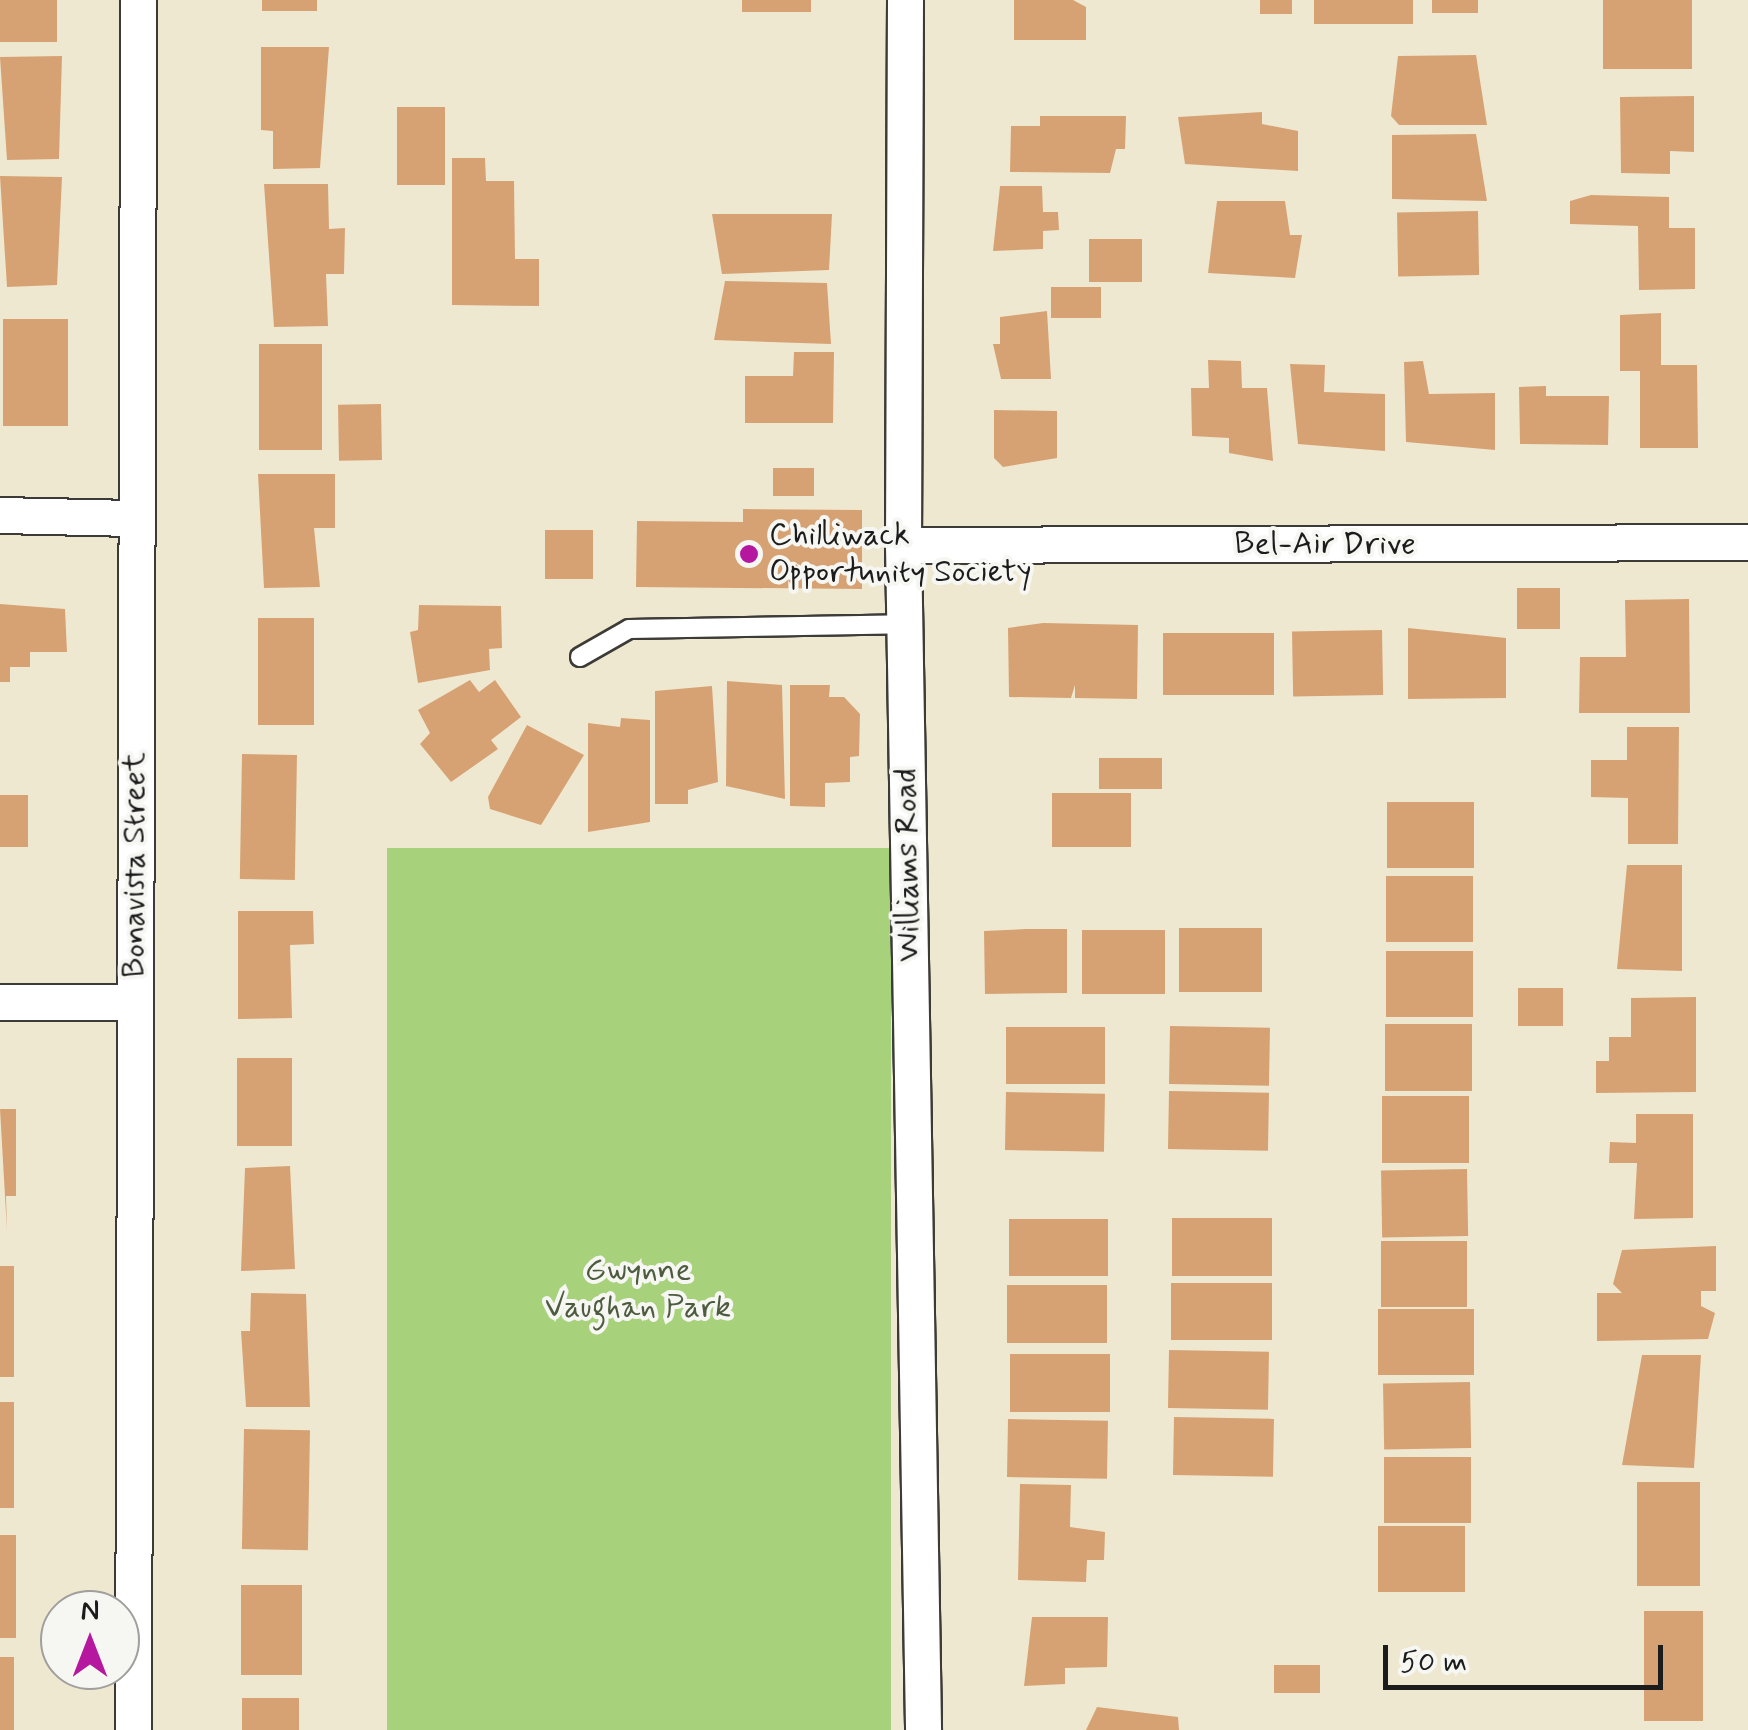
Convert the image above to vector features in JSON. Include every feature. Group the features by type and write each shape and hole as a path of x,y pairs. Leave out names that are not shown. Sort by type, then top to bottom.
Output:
{"street":[{"name":"Bonavista Street","path":"133,1730 138,0"},
{"name":"Williams Road","path":"905,0 903,545 924,1730"},
{"path":"0,515 136,518"},
{"name":"Bel-Air Drive","path":"903,545 1748,542"},
{"path":"0,1002 135,1002"}],"lane":[{"path":"580,656 629,629 904,624"}],"green space":[{"name":"Gwynne Vaughan Park","path":"387,848 891,848 891,1730 387,1730"}],"building":[{"path":"0,0 57,0 57,42 0,42"},
{"path":"262,0 317,0 317,11 262,11"},
{"path":"742,0 811,0 811,12 742,12"},
{"path":"1014,0 1073,0 1086,7 1086,40 1014,40"},
{"path":"1260,0 1292,0 1292,14 1260,14"},
{"path":"1314,0 1413,0 1413,24 1314,24"},
{"path":"1432,0 1478,0 1478,13 1432,13"},
{"path":"1603,0 1692,0 1692,69 1603,69"},
{"path":"261,47 329,47 320,168 273,169 273,131 261,130"},
{"path":"1476,55 1487,125 1399,125 1391,116 1398,56"},
{"path":"62,56 59,159 7,160 0,57"},
{"path":"1694,96 1694,152 1670,151 1670,174 1621,173 1620,97"},
{"path":"397,107 445,107 445,185 397,185"},
{"path":"1262,112 1262,124 1298,131 1298,171 1185,164 1178,117"},
{"path":"1040,116 1126,116 1125,149 1116,149 1110,173 1010,172 1011,126 1040,126"},
{"path":"1476,134 1487,201 1392,199 1392,135"},
{"path":"452,158 485,158 486,181 514,181 515,259 539,259 539,306 452,305"},
{"path":"0,176 62,177 57,285 7,287"},
{"path":"264,184 328,184 329,229 345,228 344,274 326,274 328,326 274,327"},
{"path":"1000,186 1042,186 1043,212 1058,212 1059,230 1043,231 1043,249 993,251"},
{"path":"1591,195 1669,197 1669,228 1695,228 1695,289 1639,290 1638,226 1570,224 1570,201"},
{"path":"1217,201 1285,201 1290,235 1302,235 1295,278 1208,273"},
{"path":"1478,211 1479,275 1398,276 1397,212"},
{"path":"712,214 832,214 829,270 722,274"},
{"path":"1089,239 1142,239 1142,282 1089,282"},
{"path":"725,281 827,283 831,344 714,340"},
{"path":"1051,287 1101,287 1101,318 1051,318"},
{"path":"1047,311 1051,379 1001,379 993,344 1000,344 1000,317"},
{"path":"1661,313 1661,365 1697,365 1698,448 1640,448 1640,371 1620,371 1620,315"},
{"path":"3,319 68,319 68,426 3,426"},
{"path":"259,344 322,344 322,450 259,450"},
{"path":"794,352 834,352 833,423 745,423 745,376 793,376"},
{"path":"1208,360 1241,361 1242,388 1267,388 1273,461 1229,453 1229,438 1192,436 1191,388 1209,388"},
{"path":"1423,361 1429,394 1495,393 1495,450 1406,442 1404,362"},
{"path":"1290,364 1325,365 1324,392 1385,394 1385,451 1298,444"},
{"path":"1546,386 1546,396 1609,396 1608,445 1520,444 1519,387"},
{"path":"381,404 382,460 339,461 338,405"},
{"path":"994,410 1057,411 1057,458 1003,467 994,458"},
{"path":"773,468 814,468 814,496 773,496"},
{"path":"258,474 335,474 335,528 314,528 320,587 264,588"},
{"name":"Chilliwack Opportunity Society","path":"743,509 862,510 862,589 636,587 637,521 743,522"},
{"path":"545,530 593,530 593,579 545,579"},
{"path":"1517,588 1560,588 1560,629 1517,629"},
{"path":"1689,599 1690,713 1579,713 1580,657 1626,657 1625,600"},
{"path":"0,604 65,609 67,652 30,652 30,667 10,667 10,682 0,682"},
{"path":"419,605 501,606 502,648 489,649 490,670 418,683 410,632 418,630"},
{"path":"258,618 314,618 314,725 258,725"},
{"path":"1043,623 1138,625 1137,699 1075,698 1075,685 1071,698 1009,697 1008,628"},
{"path":"1408,628 1506,638 1506,698 1408,699"},
{"path":"1382,630 1383,695 1293,697 1292,632"},
{"path":"1163,633 1274,633 1274,695 1163,695"},
{"path":"470,680 479,692 495,680 521,717 491,740 498,749 451,782 420,744 430,733 418,710"},
{"path":"727,681 782,685 785,799 726,786"},
{"path":"790,685 830,685 829,697 844,697 860,714 859,756 850,757 850,782 825,783 825,807 790,806"},
{"path":"712,686 718,782 688,790 688,804 655,804 655,691"},
{"path":"621,718 650,720 650,822 588,832 588,723 620,727"},
{"path":"527,725 584,755 541,825 490,809 488,797"},
{"path":"1627,727 1679,727 1678,844 1628,844 1628,798 1591,797 1591,760 1627,760"},
{"path":"242,754 297,755 295,880 240,879"},
{"path":"1099,758 1162,758 1162,789 1099,789"},
{"path":"1052,793 1131,793 1131,847 1052,847"},
{"path":"0,795 28,795 28,847 0,847"},
{"path":"1387,802 1474,802 1474,868 1387,868"},
{"path":"1627,865 1682,865 1682,971 1617,969"},
{"path":"1386,876 1473,876 1473,942 1386,942"},
{"path":"238,911 313,911 314,944 290,945 292,1018 238,1019"},
{"path":"1179,928 1262,928 1262,992 1179,992"},
{"path":"1067,929 1067,993 985,994 984,931"},
{"path":"1082,930 1165,930 1165,994 1082,994"},
{"path":"1386,951 1473,951 1473,1017 1386,1017"},
{"path":"1518,988 1563,988 1563,1026 1518,1026"},
{"path":"1696,997 1696,1092 1596,1093 1596,1061 1609,1061 1609,1037 1631,1037 1631,998"},
{"path":"1385,1024 1472,1024 1472,1091 1385,1091"},
{"path":"1170,1026 1270,1028 1269,1086 1169,1084"},
{"path":"1006,1027 1105,1027 1105,1084 1006,1084"},
{"path":"237,1058 292,1058 292,1146 237,1146"},
{"path":"1169,1091 1269,1093 1268,1151 1168,1149"},
{"path":"1006,1092 1105,1094 1104,1152 1005,1150"},
{"path":"1382,1096 1469,1096 1469,1163 1382,1163"},
{"path":"0,1109 16,1109 16,1196 6,1196 7,1231"},
{"path":"1636,1114 1693,1114 1693,1218 1634,1219 1637,1163 1609,1163 1610,1142 1636,1143"},
{"path":"290,1166 295,1269 241,1271 245,1168"},
{"path":"1467,1169 1468,1236 1382,1237 1381,1171"},
{"path":"1172,1218 1272,1218 1272,1276 1172,1276"},
{"path":"1009,1219 1108,1219 1108,1276 1009,1276"},
{"path":"1381,1241 1467,1241 1467,1307 1381,1307"},
{"path":"1716,1246 1716,1291 1701,1291 1701,1306 1715,1313 1708,1339 1597,1341 1597,1293 1622,1293 1613,1284 1622,1250"},
{"path":"0,1266 14,1266 14,1377 0,1377"},
{"path":"1171,1283 1272,1283 1272,1340 1171,1340"},
{"path":"1007,1285 1107,1285 1107,1343 1007,1343"},
{"path":"251,1293 306,1294 310,1407 246,1407 241,1331 250,1331"},
{"path":"1378,1309 1474,1309 1474,1375 1378,1375"},
{"path":"1169,1350 1269,1352 1268,1410 1168,1408"},
{"path":"1010,1354 1110,1354 1110,1412 1010,1412"},
{"path":"1642,1355 1701,1355 1694,1468 1622,1465"},
{"path":"1470,1382 1471,1448 1384,1450 1383,1384"},
{"path":"0,1402 14,1402 14,1508 0,1508"},
{"path":"1174,1417 1274,1419 1273,1477 1173,1475"},
{"path":"1008,1419 1108,1421 1107,1479 1007,1477"},
{"path":"244,1429 310,1430 308,1550 242,1549"},
{"path":"1384,1457 1471,1457 1471,1523 1384,1523"},
{"path":"1637,1482 1700,1482 1700,1586 1637,1586"},
{"path":"1020,1484 1071,1485 1070,1527 1105,1532 1104,1560 1087,1560 1086,1582 1018,1580"},
{"path":"1378,1526 1465,1526 1465,1592 1378,1592"},
{"path":"0,1535 16,1535 16,1638 0,1638"},
{"path":"241,1585 302,1585 302,1675 241,1675"},
{"path":"1644,1611 1703,1611 1703,1721 1644,1721"},
{"path":"1032,1617 1108,1617 1107,1667 1065,1668 1065,1684 1024,1686"},
{"path":"0,1657 14,1657 14,1730 0,1730"},
{"path":"1274,1665 1320,1665 1320,1693 1274,1693"},
{"path":"242,1698 299,1698 299,1730 242,1730"},
{"path":"1097,1707 1178,1717 1179,1730 1086,1730"}],"place":[{"name":"Chilliwack Opportunity Society","path":"749,554"}]}
